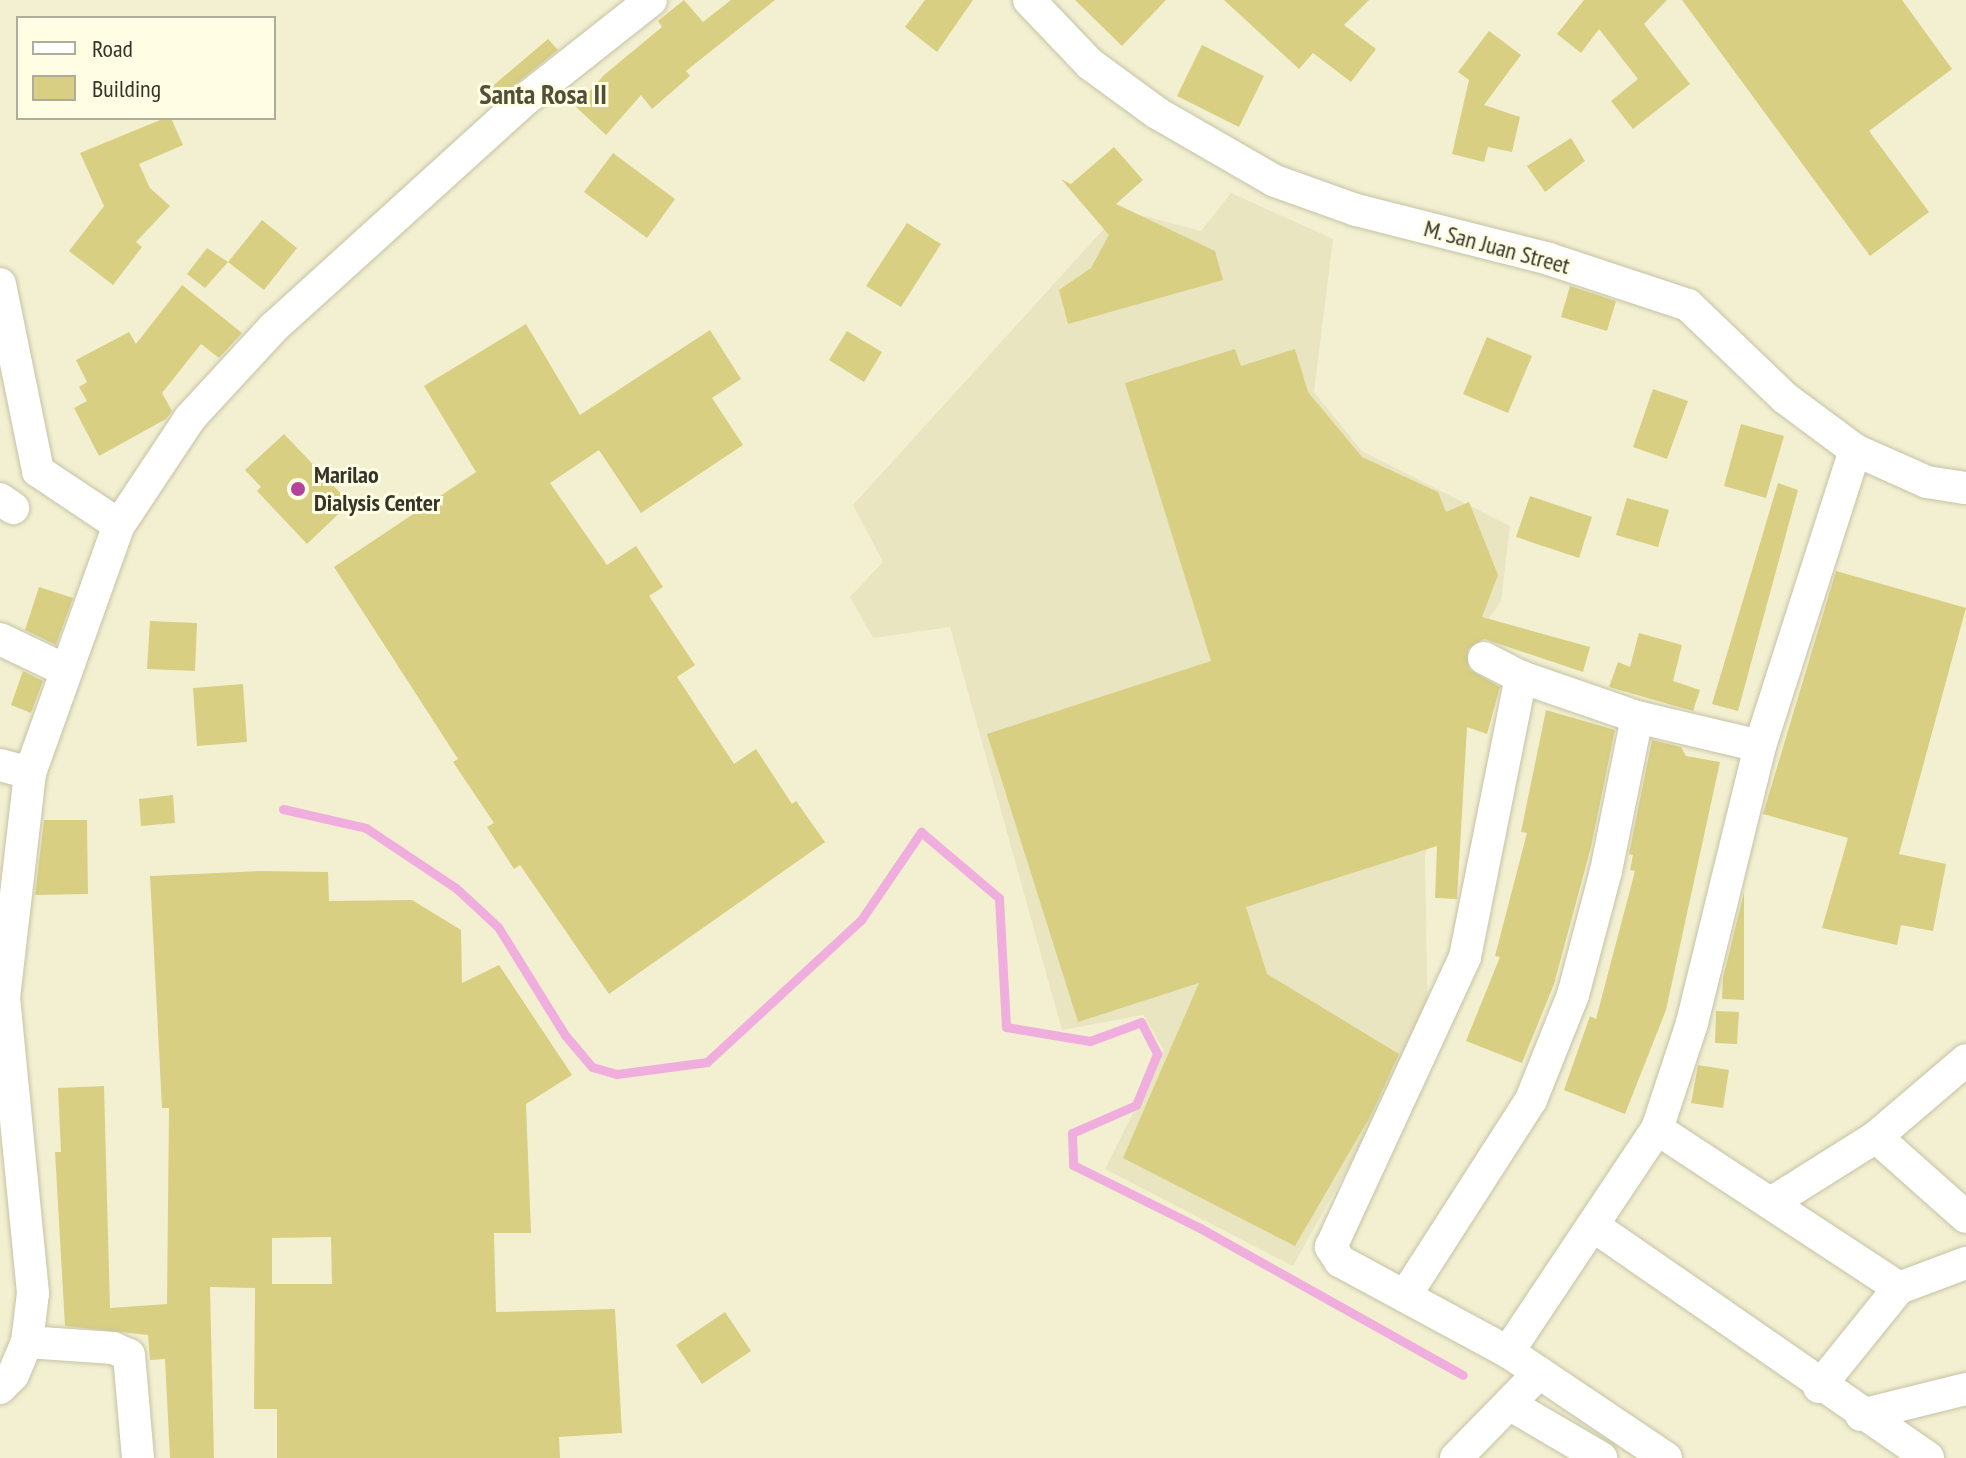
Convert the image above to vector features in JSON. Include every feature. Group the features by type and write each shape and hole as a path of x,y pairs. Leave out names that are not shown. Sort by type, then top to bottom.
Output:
{"street":[{"path":"0,1388 13,1375 27,1342 33,1293 4,998 15,769 65,670 119,525 190,418 273,328 527,98 651,0"},
{"name":"M. San Juan Street","path":"1029,0 1090,64 1157,113 1275,181 1356,210 1549,259 1688,305 1785,398 1855,450 1927,482 1966,488"},
{"path":"0,284 38,471 119,525"},
{"path":"1508,1352 1595,1227 1657,1129 1692,1023 1760,746 1855,450"},
{"path":"0,639 65,670"},
{"path":"1484,658 1521,677 1637,717 1760,746"},
{"path":"1521,677 1465,957 1331,1247 1340,1261 1407,1293 1508,1352 1666,1458"},
{"path":"1407,1293 1531,1100 1573,995 1606,871 1637,717"},
{"path":"1771,1203 1876,1137 1963,1069"},
{"path":"1657,1129 1899,1288"},
{"path":"1876,1137 1966,1217"},
{"path":"1595,1227 1819,1387 1928,1458"},
{"path":"1819,1387 1899,1288 1966,1263"},
{"path":"27,1342 113,1348 129,1355 138,1458"},
{"path":"1456,1458 1539,1373"},
{"path":"1861,1415 1966,1389"},
{"path":"1509,1404 1603,1458 1630,1433"}],"shaded area":[{"path":"1231,193 1333,239 1314,392 1362,451 1510,526 1501,601 1475,639 1476,670 1442,733 1425,858 1428,1024 1293,1266 1105,1169 1164,1050 1143,1015 1062,1030 950,627 873,638 850,597 883,562 853,505 1121,210 1201,231"}],"building":[{"path":"684,0 703,22 731,0 775,0 686,71 690,76 652,109 641,95 606,135 576,107 604,75 662,27 658,21"},
{"path":"925,0 973,0 937,52 905,27"},
{"path":"1075,0 1166,0 1122,46"},
{"path":"1224,0 1369,0 1344,25 1376,49 1351,82 1313,53 1299,69"},
{"path":"1584,0 1667,0 1644,24 1690,84 1633,129 1611,101 1638,79 1599,29 1581,53 1557,34"},
{"path":"1682,0 1902,0 1952,69 1869,131 1929,212 1870,256"},
{"path":"1489,31 1521,55 1484,105 1520,117 1512,152 1488,147 1484,162 1452,154 1469,80 1458,72"},
{"path":"548,39 558,50 497,99 489,89"},
{"path":"1202,45 1264,76 1239,127 1177,96"},
{"path":"160,120 172,120 183,145 139,164 150,188 170,206 136,242 142,247 113,285 69,251 104,206 80,153"},
{"path":"1571,138 1585,161 1545,192 1527,166"},
{"path":"1114,147 1143,180 1116,204 1215,251 1223,280 1068,324 1059,290 1091,268 1109,235 1061,179 1071,184"},
{"path":"613,153 675,199 647,238 584,192"},
{"path":"262,220 297,248 264,290 228,262"},
{"path":"907,223 941,244 901,307 866,286"},
{"path":"207,248 228,262 205,288 187,274"},
{"path":"182,285 242,333 219,358 201,344 162,393 172,411 166,419 99,456 74,408 87,401 79,387 87,382 76,360 129,332 136,344"},
{"path":"1570,286 1616,301 1607,331 1561,317"},
{"path":"526,324 580,415 710,330 741,379 712,398 743,445 641,513 599,450 550,483 607,565 636,546 663,587 649,596 695,665 677,677 734,764 756,749 792,804 796,801 825,842 609,994 520,865 514,869 487,827 494,823 453,762 458,759 334,567 476,472 424,386"},
{"path":"847,331 882,352 864,382 829,360"},
{"path":"1487,337 1532,356 1508,413 1463,394"},
{"path":"1235,349 1241,366 1295,349 1308,392 1362,457 1438,492 1446,512 1469,502 1498,575 1482,617 1590,647 1583,672 1484,639 1468,649 1469,669 1500,687 1487,734 1467,727 1457,899 1435,898 1437,846 1246,907 1267,974 1399,1054 1371,1115 1295,1246 1123,1158 1199,983 1078,1022 987,734 1211,661 1125,383"},
{"path":"1653,389 1688,401 1667,459 1633,447"},
{"path":"1741,424 1784,436 1766,498 1724,486"},
{"name":"Marilao Dialysis Center","path":"284,434 350,503 307,544 257,491 261,487 245,470"},
{"path":"1778,483 1798,490 1738,711 1712,704"},
{"path":"1530,496 1592,517 1579,558 1516,537"},
{"path":"1627,498 1669,510 1658,547 1616,535"},
{"path":"1836,571 1966,608 1899,854 1946,864 1933,931 1901,925 1897,945 1822,928 1848,838 1763,814"},
{"path":"39,587 73,598 56,645 25,630"},
{"path":"150,621 197,623 195,671 147,669"},
{"path":"1639,633 1682,645 1673,681 1700,690 1693,711 1609,687 1618,662 1630,667"},
{"path":"23,671 43,681 31,713 11,705"},
{"path":"243,684 247,742 197,746 193,688"},
{"path":"1546,710 1615,730 1591,847 1554,984 1522,1063 1466,1041 1500,957 1495,956 1527,833 1521,832"},
{"path":"1652,740 1681,747 1686,756 1720,762 1666,1010 1625,1114 1564,1090 1590,1016 1596,1019 1635,871 1630,870 1633,855 1629,854"},
{"path":"173,795 175,823 141,826 139,799"},
{"path":"44,820 87,820 88,894 35,895"},
{"path":"260,871 328,872 329,901 412,900 461,930 462,983 499,965 572,1075 526,1104 531,1233 494,1233 496,1312 615,1309 622,1433 559,1437 560,1458 277,1458 277,1409 254,1409 255,1288 210,1287 214,1458 170,1458 165,1359 150,1360 148,1335 65,1326 55,1152 61,1152 58,1088 104,1086 110,1308 167,1304 169,1108 162,1108 150,876","holes":["331,1237 332,1284 272,1284 272,1238"]},
{"path":"1744,892 1744,1000 1722,999 1723,978"},
{"path":"1716,1011 1739,1012 1737,1044 1715,1043"},
{"path":"1698,1065 1729,1070 1723,1108 1691,1103"},
{"path":"725,1312 751,1351 702,1384 676,1345"}],"waterway":[{"path":"283,809 366,828 456,888 498,927 565,1035 592,1067 617,1074 707,1062 861,920 921,832 999,898 1006,1027 1090,1041 1141,1022 1157,1054 1136,1105 1072,1133 1073,1165 1200,1228 1463,1375"}],"place":[{"name":"Marilao Dialysis Center","path":"298,489"}],"district":[{"name":"Santa Rosa II","path":"543,94"}]}
